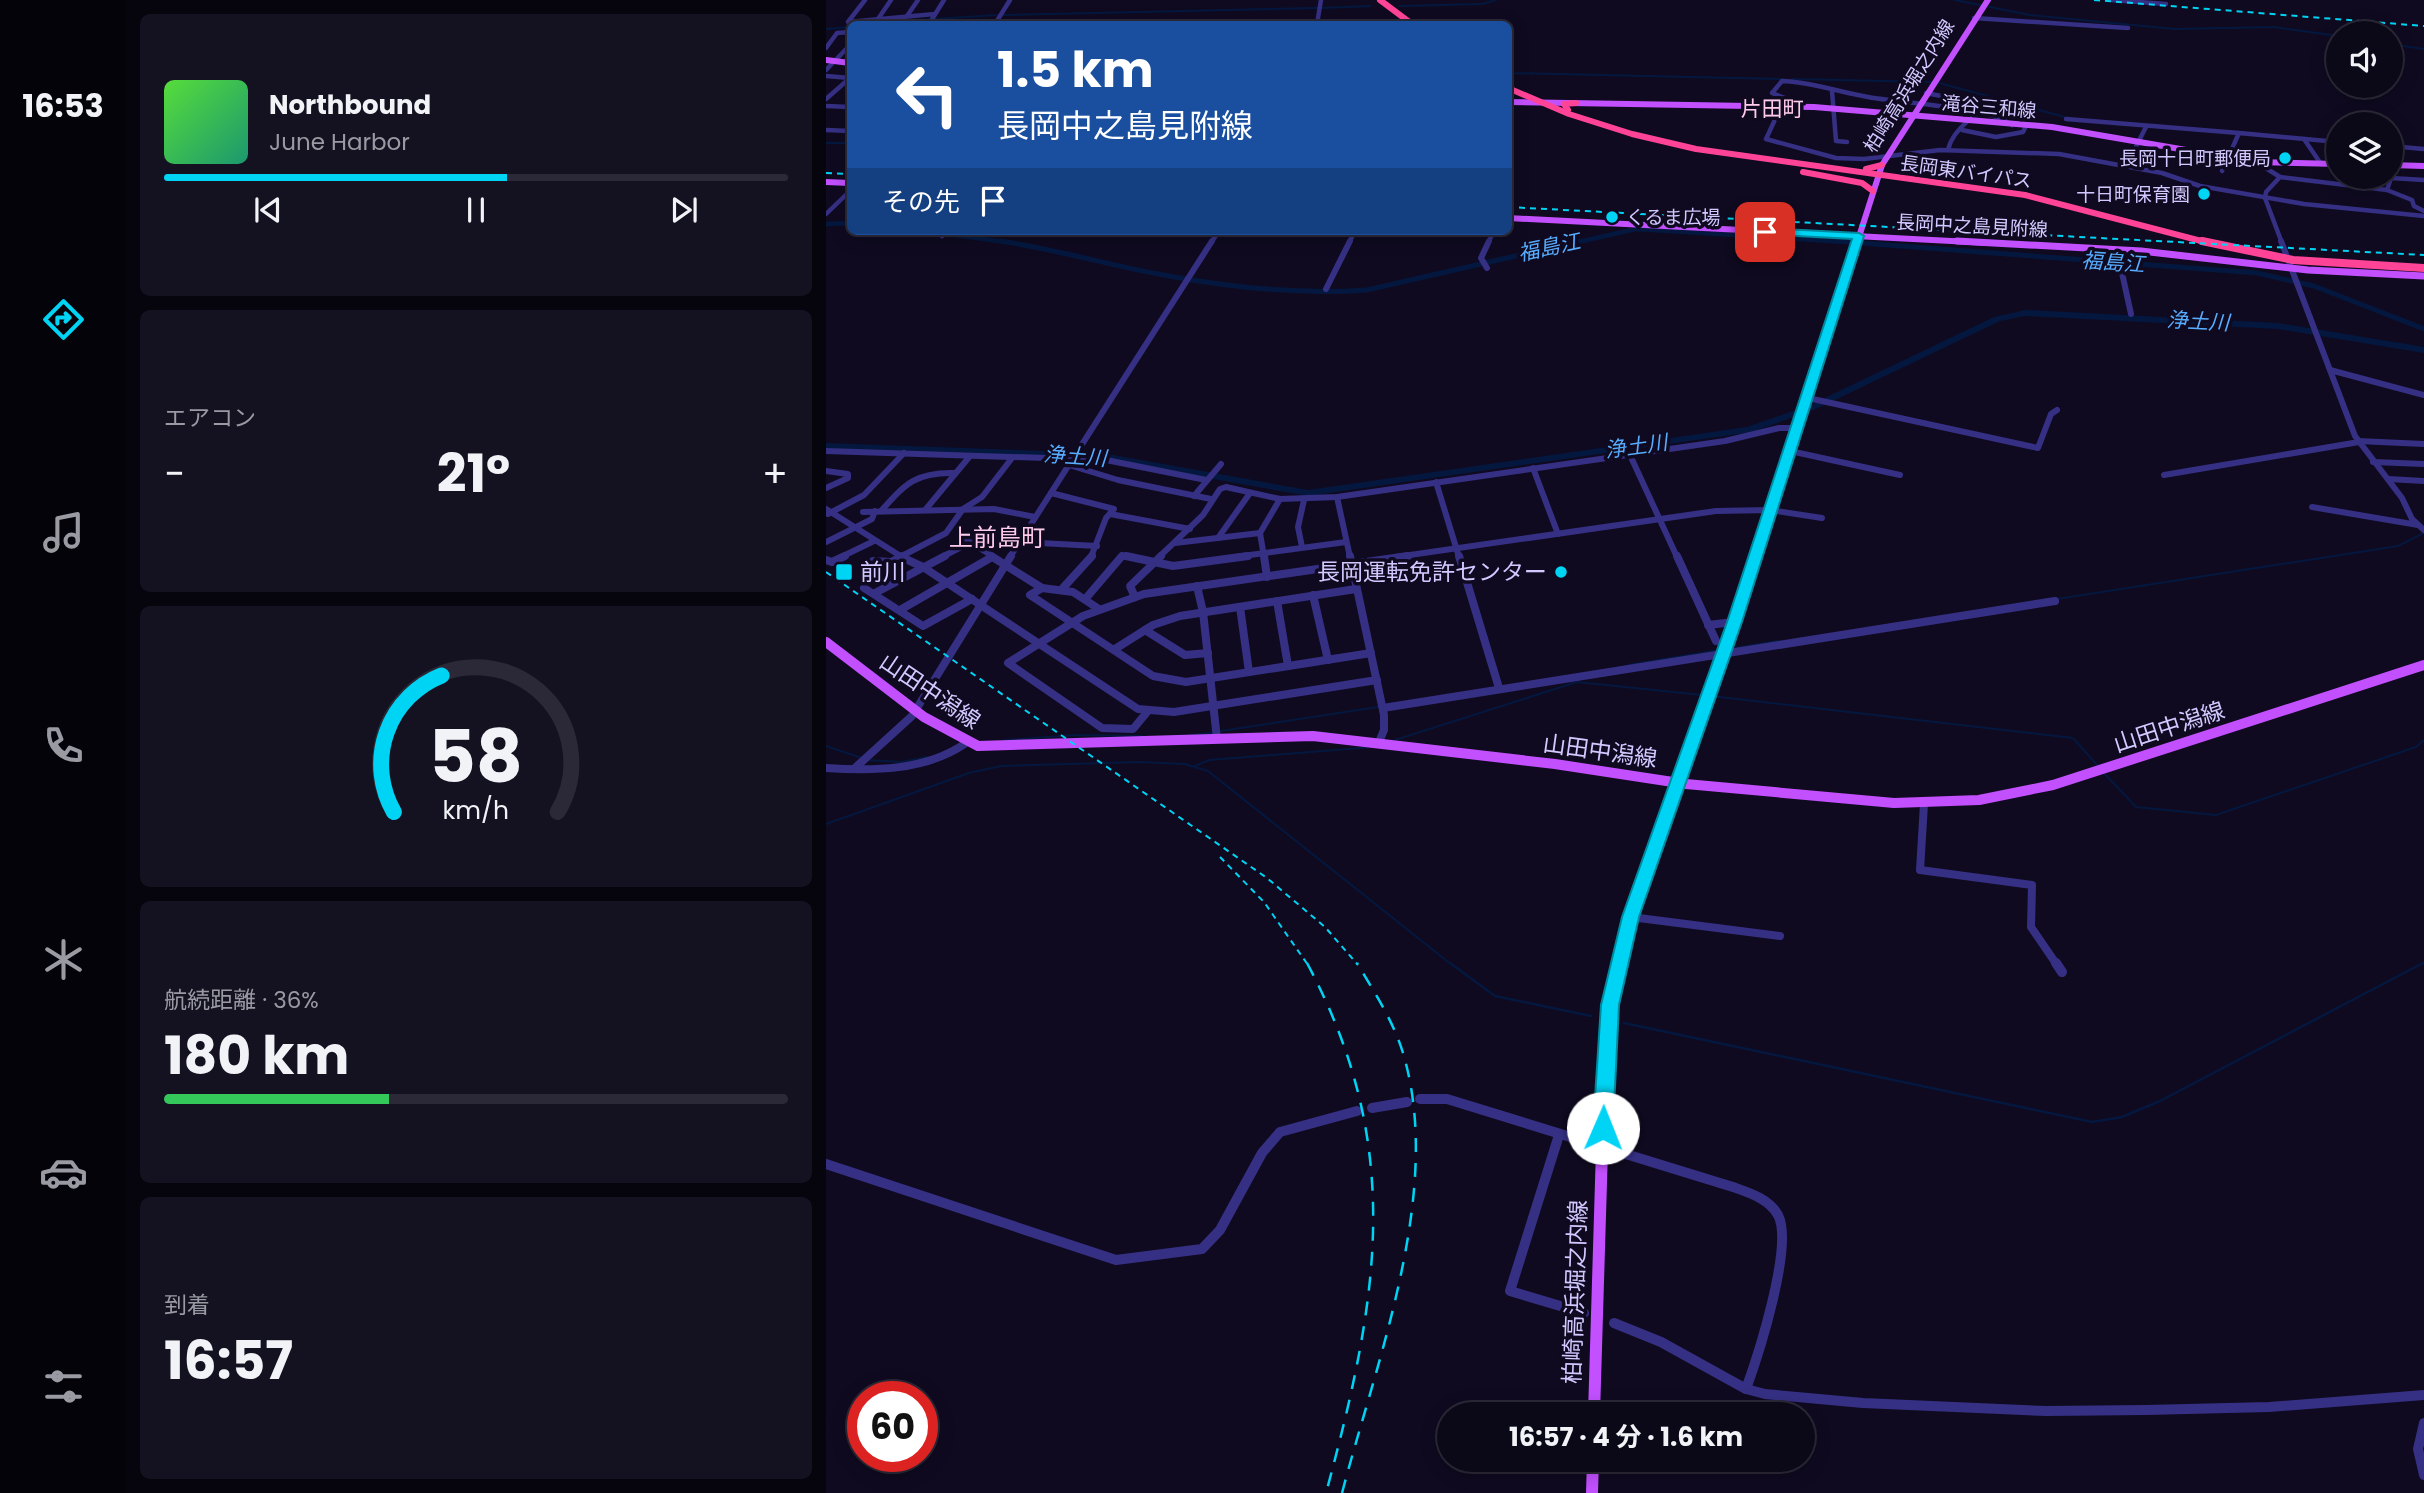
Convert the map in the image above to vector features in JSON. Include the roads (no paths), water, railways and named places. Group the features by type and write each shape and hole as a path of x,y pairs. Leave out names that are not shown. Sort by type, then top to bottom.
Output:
{"highway":[{"path":"1374,0 1401,21"},
{"path":"1380,0 1408,21"},
{"path":"1512,92 1660,139"},
{"path":"1512,93 1594,124 1651,140 1836,174 1877,178"},
{"path":"1577,103 1563,107 1669,142 1713,152 1775,157 1877,178"},
{"path":"1865,176 1882,165"},
{"path":"1865,176 1873,191"},
{"name":"長岡東バイパス","path":"1865,176 2029,199 2092,211 2206,246 2269,259 2326,267 2424,270"}],"main road":[{"name":"柏崎高浜堀之内線","path":"1594,1402 1604,1078 1610,1005 1631,917 1724,653 1882,165 1988,0"},
{"path":"826,60 847,63"},
{"name":"滝谷三和線","path":"1512,101 1832,109 2026,126 2256,162 2326,164"},
{"path":"2403,165 2424,166"},
{"path":"826,182 847,183"},
{"name":"長岡中之島見附線","path":"1512,218 1857,240 2289,258 2424,270"},
{"name":"長岡中之島見附線","path":"2141,251 2293,268 2424,270"},
{"name":"山田中潟線","path":"826,642 966,743 995,747 1092,740 1181,742 1298,735 1379,742 1677,782 1875,802 1924,804 1994,798 2053,785 2424,665"},
{"path":"1592,1493 1593,1472"}],"street":[{"path":"849,21 864,0"},
{"path":"878,19 891,0"},
{"path":"907,16 918,0"},
{"path":"930,21 944,0"},
{"path":"997,21 1010,0"},
{"path":"1318,21 1321,0"},
{"path":"2111,0 2166,4"},
{"path":"869,21 935,14"},
{"path":"1974,18 2017,23 2055,21 2128,28"},
{"path":"826,48 837,33 847,32"},
{"path":"826,69 847,49"},
{"path":"841,56 847,56"},
{"path":"826,76 847,78"},
{"path":"826,99 847,81"},
{"path":"2012,125 2006,120 1978,113 1832,91 1820,85 1782,81 1772,93 1785,96 1766,139 1822,157 1864,159 1887,154 1948,150 2039,152 2162,173 2200,186 2265,198 2350,211 2424,214"},
{"path":"1832,91 1836,141 1847,142"},
{"path":"1926,93 1986,105 2003,100"},
{"path":"1948,150 1950,141 1986,105"},
{"path":"826,106 847,107"},
{"path":"2066,119 2326,141"},
{"path":"1962,130 1996,137 2023,132 2026,126"},
{"path":"2126,166 2146,127"},
{"path":"826,130 847,131"},
{"path":"2222,171 2238,133"},
{"path":"2304,139 2320,164"},
{"path":"2403,147 2424,149"},
{"path":"2256,162 2280,177 2387,190 2412,200 2414,206 2424,214"},
{"path":"2280,177 2266,192 2265,198 2358,442 2421,527"},
{"path":"2403,178 2424,180"},
{"path":"826,214 847,194"},
{"path":"856,766 917,709 1035,517 1216,235"},
{"path":"1325,289 1353,235"},
{"path":"1485,266 1481,258 1492,235"},
{"path":"2117,250 2131,314"},
{"path":"2330,370 2403,387 2424,395"},
{"path":"1808,398 2038,448 2051,414 2057,410"},
{"path":"1135,597 1130,586 1190,529 1203,515 1211,499 1220,489 1226,487 1280,499 1336,497 1725,441 1779,428 1797,428"},
{"path":"2164,475 2358,442 2424,444"},
{"path":"826,451 1106,460 1209,478"},
{"path":"1790,451 1900,475"},
{"path":"828,512 864,495 904,453"},
{"path":"1630,455 1716,641"},
{"path":"926,509 970,456"},
{"path":"901,558 946,533 963,509 982,497 1012,458"},
{"path":"1073,459 1118,480 1211,499"},
{"path":"2373,462 2424,464"},
{"path":"1194,496 1221,464"},
{"path":"1533,468 1558,534"},
{"path":"826,471 848,474 848,478 826,488"},
{"path":"826,542 872,519 909,481 925,472 955,473"},
{"path":"2388,479 2424,481"},
{"path":"1436,482 1499,688"},
{"path":"1051,493 1073,495 1086,503 1114,509 1105,518 1097,547 1087,564 1062,589"},
{"path":"1218,538 1250,493"},
{"path":"1336,497 1383,708 1385,723 1379,742"},
{"path":"1267,577 1260,533 1280,499"},
{"path":"1302,547 1298,527 1304,500"},
{"path":"2312,507 2421,527"},
{"path":"863,512 1000,509 1035,517"},
{"path":"1148,711 1133,729 1102,728 1008,663 1072,622 1099,609 1135,597 1729,510 1770,510 1822,518"},
{"path":"828,512 901,558 923,567 1131,706 1148,711 1174,712 1377,680"},
{"path":"1110,514 1190,529"},
{"path":"1175,543 1260,533"},
{"path":"960,536 1042,588 1062,589 1087,597 1099,609"},
{"path":"826,560 832,562 874,541"},
{"path":"1020,542 1097,547"},
{"path":"1087,597 1123,555 1172,566 1346,542"},
{"path":"875,593 969,543"},
{"path":"900,610 992,557"},
{"path":"1197,586 1203,612 1217,739"},
{"path":"864,588 924,626 972,599"},
{"path":"1042,588 1030,595 1159,679 1186,682 1211,679 1371,653"},
{"path":"1115,649 1171,618 1356,589"},
{"path":"1312,596 1328,660"},
{"path":"1278,601 1288,666"},
{"path":"1383,708 2055,601"},
{"path":"1240,607 1250,672"},
{"path":"1708,625 1734,622"},
{"path":"1145,630 1185,654 1208,653"},
{"path":"826,768 884,767 943,758 966,743"},
{"path":"1924,804 1920,870 2032,885 2031,927 2062,972"},
{"path":"1631,917 1780,936"},
{"path":"1420,1100 1447,1099 1749,1192 1776,1212 1783,1232 1782,1247 1754,1368 1746,1389"},
{"path":"1372,1108 1407,1102"},
{"path":"826,1164 1116,1260 1202,1249 1220,1230 1262,1153 1280,1132 1357,1111"},
{"path":"1559,1135 1510,1291 1584,1313"},
{"path":"1614,1324 1661,1342 1746,1389 1765,1394 1863,1403 2046,1411 2269,1407 2424,1395"},
{"path":"2424,1423 2417,1439 2417,1450 2424,1475"}],"waterway":[{"path":"1400,6 1482,4 1496,0"},
{"path":"1955,0 2030,15 2175,29 2274,27 2326,34"},
{"path":"1322,8 1370,6"},
{"path":"1004,15 1317,8"},
{"path":"934,19 998,15"},
{"path":"906,21 929,19"},
{"path":"826,29 847,27"},
{"path":"2403,46 2424,49"},
{"path":"1512,73 1783,79"},
{"path":"1792,79 1933,82"},
{"path":"1939,83 2065,117"},
{"path":"826,143 847,143"},
{"name":"福島江","path":"826,224 847,223"},
{"name":"福島江","path":"1574,243 1636,229 1850,242"},
{"name":"福島江","path":"954,235 1006,242"},
{"name":"福島江","path":"1000,241 1006,242"},
{"name":"福島江","path":"1006,242 1184,279 1262,289 1341,291 1367,290 1581,241"},
{"name":"福島江","path":"1835,241 1850,242"},
{"name":"福島江","path":"1006,242 1013,243"},
{"name":"福島江","path":"1850,242 1864,243"},
{"name":"福島江","path":"1850,242 2257,273 2314,286 2424,329"},
{"name":"浄土川","path":"826,446 1102,456 1308,493 1749,430 1813,407 1997,319 2025,313 2278,326 2424,350"},
{"path":"2057,599 2398,546 2424,533"},
{"path":"1729,649 1778,641"},
{"path":"1628,665 1720,650"},
{"path":"1395,740 1577,682 1702,695"},
{"path":"1711,696 2073,738 2097,765"},
{"path":"1221,731 1378,707"},
{"path":"1190,735 1212,733"},
{"path":"1005,740 1076,735 1142,736"},
{"path":"2103,772 2136,807 2216,815 2416,747 2424,740"},
{"path":"826,746 862,758"},
{"path":"1195,766 1209,760 1373,747"},
{"path":"867,760 902,762 927,757"},
{"path":"826,824 969,773 1001,766 1139,762 1185,764 1208,771 1452,965"},
{"path":"1450,963 1495,996 1591,1016"},
{"path":"1624,1023 2092,1122 2122,1117 2160,1101 2423,963"},
{"path":"2420,965 2424,963"}],"railway":[{"path":"2094,0 2424,26"},
{"path":"826,173 847,174"},
{"path":"1512,207 2424,255"},
{"path":"826,572 1267,878 1325,927 1358,965"},
{"path":"1220,857 1264,902 1308,965"},
{"path":"1342,1493 1401,1274 1411,1217 1416,1161 1414,1106 1403,1053 1389,1018 1357,963"},
{"path":"1308,965 1338,1031 1359,1097 1370,1161 1373,1225 1369,1289 1359,1355 1326,1493"}],"place":[{"name":"長岡十日町郵便局","path":"2285,158"},
{"name":"十日町保育園","path":"2204,194"},
{"name":"くるま広場","path":"1612,217"},
{"name":"前川","path":"844,572"},
{"name":"長岡運転免許センター","path":"1561,572"}],"district":[{"name":"片田町","path":"1772,108"},
{"name":"上前島町","path":"997,537"}]}
